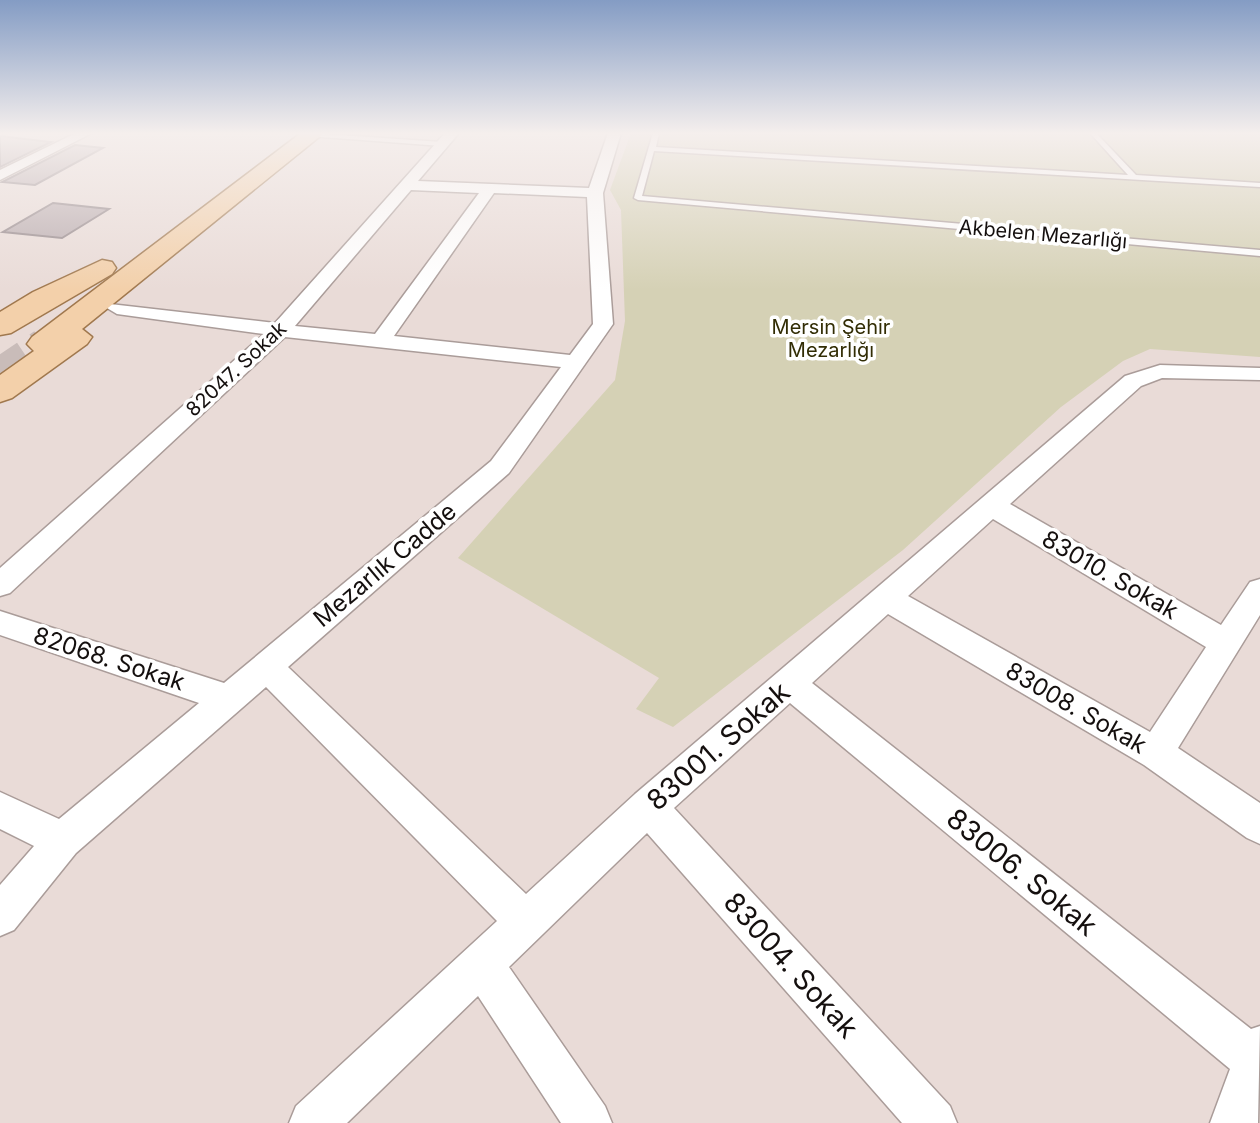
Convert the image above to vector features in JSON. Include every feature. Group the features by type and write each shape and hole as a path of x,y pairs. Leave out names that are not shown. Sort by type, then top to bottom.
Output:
{"main road":[{"path":"5,332 44,298 102,268 212,185"},
{"path":"43,344 246,185"},
{"path":"0,391 117,308 136,272"}],"street":[{"name":"82047. Sokak","path":"0,585 280,330 407,185"},
{"path":"418,185 595,193"},
{"name":"Mezarlık Cadde","path":"0,916 63,840 500,467 603,324 598,285 595,193 598,185"},
{"path":"380,341 490,188"},
{"path":"117,308 280,330 576,362"},
{"name":"83001. Sokak","path":"313,1123 648,807 1133,381 1160,371 1260,374"},
{"name":"83010. Sokak","path":"992,506 1227,644"},
{"path":"1156,753 1260,590"},
{"name":"83008. Sokak","path":"887,599 1156,753 1260,825"},
{"name":"82068. Sokak","path":"0,623 218,695"},
{"path":"266,666 526,922"},
{"name":"83006. Sokak","path":"790,684 1258,1055"},
{"name":"83004. Sokak","path":"648,807 933,1123"},
{"path":"0,810 63,840"},
{"path":"482,964 588,1123"},
{"path":"1234,1123 1258,1055"}],"lane":[{"name":"Akbelen Mezarlığı","path":"641,185 638,198 1260,253"}],"green space":[{"name":"Mersin Şehir Mezarlığı","path":"612,185 1260,185 1260,357 1150,349 1123,361 1061,407 903,550 673,727 636,709 659,678 458,558 615,380 625,321 621,210 610,190"}],"building":[{"path":"53,203 109,209 62,238 3,232"}],"tunnel":[{"path":"0,373 43,344"}]}
